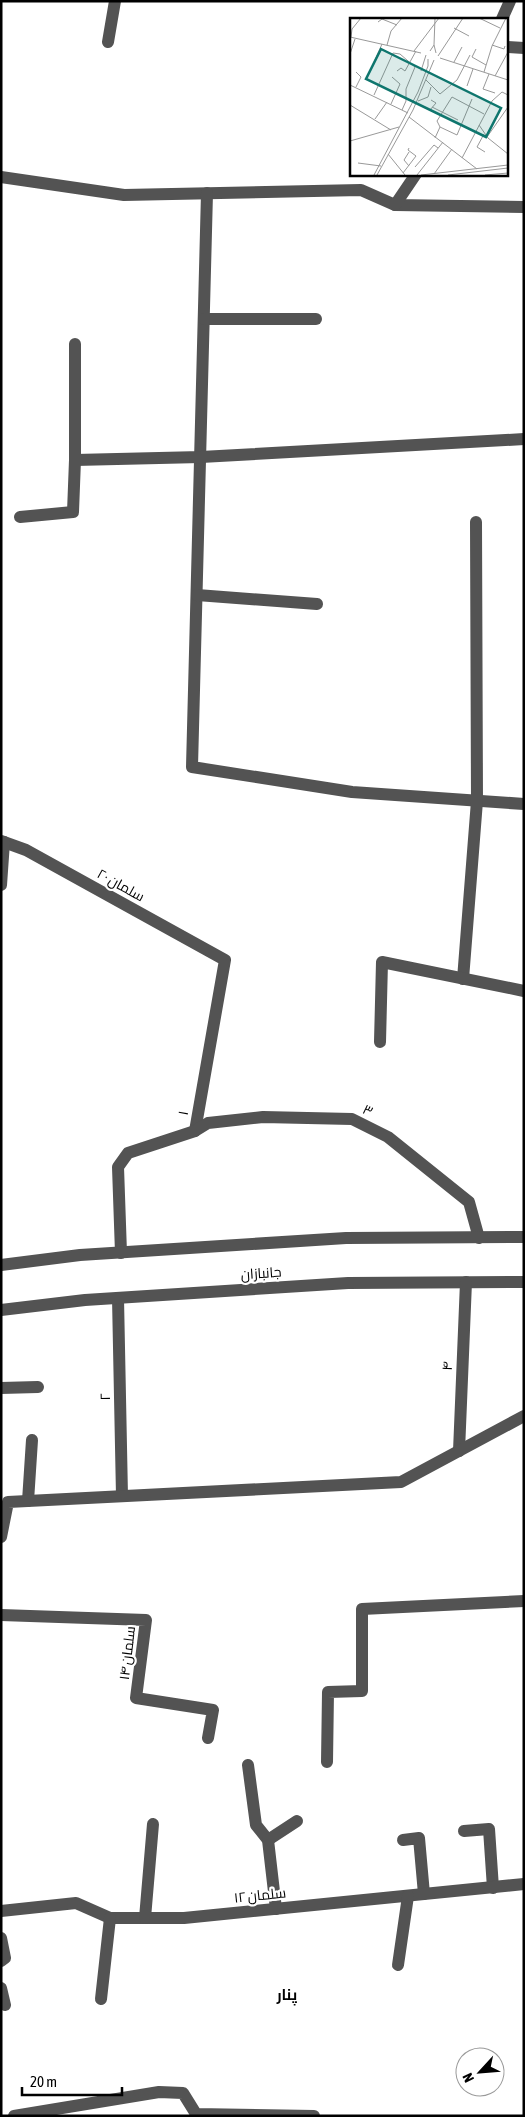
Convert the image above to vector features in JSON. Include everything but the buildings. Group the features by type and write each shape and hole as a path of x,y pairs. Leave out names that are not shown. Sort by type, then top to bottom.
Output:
{"street":[{"path":"108,42 114,1"},
{"path":"502,18 510,1"},
{"path":"508,47 524,48"},
{"path":"395,205 415,175"},
{"path":"1,177 124,195 361,190 395,205 524,207"},
{"path":"207,193 192,767 352,792 524,804"},
{"path":"204,318 316,319"},
{"path":"20,517 73,512 75,344"},
{"path":"75,460 201,457 524,439"},
{"path":"462,979 477,801 476,522"},
{"path":"197,595 317,604"},
{"path":"1,885 3,842"},
{"name":"سلمان ۲۰","path":"3,842 26,850 225,960"},
{"name":"۱","path":"120,1253 118,1167 128,1153 195,1131 225,960"},
{"path":"380,1042 382,962 524,991"},
{"name":"۳","path":"195,1131 208,1123 263,1117 352,1119 388,1138 469,1202 479,1238"},
{"path":"1,1265 120,1253 346,1238 524,1238"},
{"name":"جانبازان","path":"1,1310 118,1298 348,1282 524,1282"},
{"name":"۴","path":"459,1451 466,1282"},
{"name":"۲","path":"118,1298 122,1496"},
{"path":"1,1388 38,1388"},
{"path":"1,1537 8,1502 401,1482 524,1416"},
{"path":"28,1501 32,1440"},
{"path":"327,1762 328,1692 362,1691 362,1609 524,1601"},
{"name":"سلمان ۱۴","path":"1,1615 146,1620 136,1698 213,1710 208,1738"},
{"path":"248,1765 256,1825 268,1840 276,1909"},
{"path":"268,1840 298,1821"},
{"path":"144,1918 153,1824"},
{"path":"464,1830 489,1829 493,1888"},
{"path":"403,1840 419,1838 424,1894"},
{"name":"سلمان ۱۲","path":"1,1911 76,1903 110,1918 184,1918 524,1884"},
{"path":"398,1965 408,1896"},
{"path":"101,1999 110,1918"},
{"path":"1,1938 5,1958 1,1961"},
{"path":"1,1988 4,2005"},
{"path":"14,2116 159,2092 183,2093 196,2114 314,2116"}],"district":[{"name":"پنار","path":"287,1994"}]}
